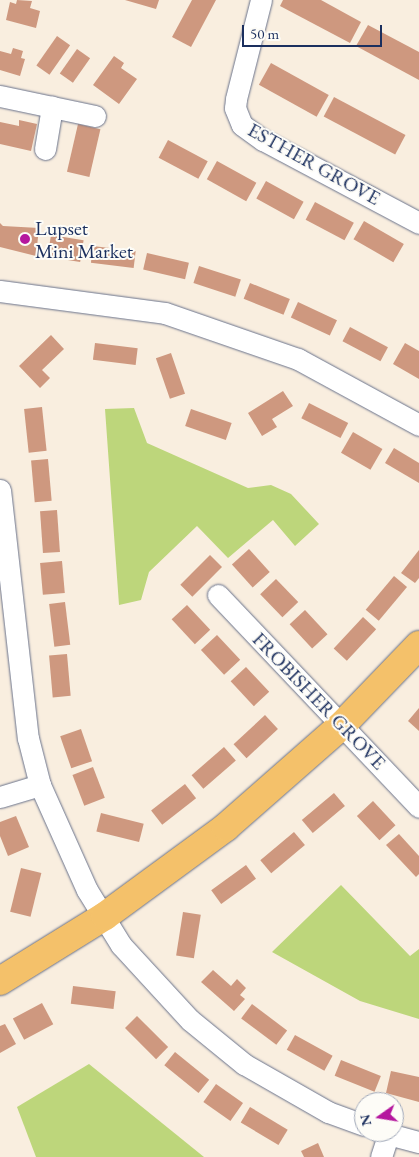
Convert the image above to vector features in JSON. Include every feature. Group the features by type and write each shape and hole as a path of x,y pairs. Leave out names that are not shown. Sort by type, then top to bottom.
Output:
{"main road":[{"path":"0,981 105,916 233,822 342,725 419,645"}],"street":[{"name":"ESTHER GROVE","path":"262,0 236,99 236,108 242,125 263,140 419,223"},
{"path":"0,96 95,116"},
{"path":"44,149 52,107"},
{"path":"0,291 165,313 298,359 419,425"},
{"path":"0,490 20,690 40,785 87,890 105,916 121,945 190,1020 244,1064 328,1112 354,1122"},
{"name":"FROBISHER GROVE","path":"218,595 419,807"},
{"path":"0,797 40,785"},
{"path":"404,1138 419,1142"},
{"path":"381,1157 384,1142"}],"green space":[{"path":"134,408 147,443 248,488 271,485 291,494 319,524 295,546 273,520 228,558 197,526 149,572 141,600 119,605 105,409"},
{"path":"341,885 410,956 419,949 419,1019 360,1001 272,952"},
{"path":"89,1064 204,1157 36,1157 17,1107"}],"building":[{"path":"17,0 32,1 30,8 40,11 36,28 6,20 10,2 16,4"},
{"path":"125,0 159,0 156,9"},
{"path":"192,0 216,0 191,47 172,37"},
{"path":"283,0 321,0 361,22 350,43 280,6"},
{"path":"368,25 419,52 419,80 356,46"},
{"path":"57,36 70,45 49,75 36,65"},
{"path":"13,48 23,51 21,58 25,59 20,76 0,70 0,51 11,54"},
{"path":"77,49 90,58 73,83 60,74"},
{"path":"114,56 124,63 121,68 137,79 119,104 93,85"},
{"path":"271,63 329,95 317,117 259,85"},
{"path":"334,97 406,135 395,154 324,116"},
{"path":"19,120 37,124 31,151 0,144 0,122 19,126"},
{"path":"78,124 100,129 89,177 67,172"},
{"path":"168,140 208,161 198,179 159,158"},
{"path":"217,161 256,183 246,201 207,179"},
{"path":"266,181 304,202 294,219 256,198"},
{"path":"315,202 354,223 344,240 306,220"},
{"path":"364,221 404,244 393,262 354,239"},
{"name":"Lupset Mini Market","path":"0,223 3,226 39,228 36,256 0,247"},
{"path":"51,235 84,240 80,262 48,257"},
{"path":"93,246 136,251 134,268 91,263"},
{"path":"147,253 189,263 185,279 143,270"},
{"path":"199,266 241,280 235,297 193,283"},
{"path":"250,283 290,299 284,315 244,299"},
{"path":"298,302 337,320 330,336 291,317"},
{"path":"350,327 388,347 380,361 342,341"},
{"path":"51,335 64,349 42,370 50,378 40,388 19,366"},
{"path":"95,343 138,348 136,365 93,360"},
{"path":"405,343 419,351 419,379 393,364"},
{"path":"171,353 185,394 170,399 156,358"},
{"path":"283,391 293,406 272,419 277,427 262,436 248,413"},
{"path":"309,403 348,423 340,438 301,418"},
{"path":"42,407 47,451 29,453 24,409"},
{"path":"191,409 232,423 226,440 185,426"},
{"path":"353,432 382,449 370,470 341,453"},
{"path":"394,448 419,463 419,483 385,463"},
{"path":"48,459 52,501 35,502 31,460"},
{"path":"57,510 60,552 43,553 40,511"},
{"path":"249,549 270,572 253,587 232,564"},
{"path":"419,550 419,578 415,583 401,573"},
{"path":"210,555 222,567 192,597 180,585"},
{"path":"62,561 65,593 43,595 40,563"},
{"path":"394,576 407,587 379,621 366,610"},
{"path":"276,579 298,602 282,617 260,594"},
{"path":"65,602 70,645 54,647 49,604"},
{"path":"187,605 210,630 195,644 172,619"},
{"path":"305,610 328,634 312,648 290,624"},
{"path":"363,617 376,629 347,661 334,648"},
{"path":"217,635 240,660 224,675 201,650"},
{"path":"67,654 71,696 53,697 49,656"},
{"path":"246,667 269,692 254,706 231,681"},
{"path":"419,708 419,731 408,721"},
{"path":"265,715 278,729 247,758 234,744"},
{"path":"81,729 92,761 71,768 60,736"},
{"path":"224,747 236,761 203,789 192,775"},
{"path":"93,767 105,798 84,806 72,775"},
{"path":"185,784 196,798 162,825 151,810"},
{"path":"334,793 345,806 313,833 302,820"},
{"path":"373,801 396,825 379,840 357,816"},
{"path":"101,813 144,824 139,842 96,831"},
{"path":"16,816 29,847 8,856 0,836 0,822"},
{"path":"294,832 305,845 271,873 260,860"},
{"path":"399,834 419,856 419,874 416,877 386,845"},
{"path":"246,865 256,879 221,904 211,890"},
{"path":"21,868 41,873 30,917 10,912"},
{"path":"183,912 201,915 194,958 176,955"},
{"path":"213,970 231,986 237,979 246,988 240,995 245,999 234,1011 201,982"},
{"path":"73,986 116,991 113,1009 71,1004"},
{"path":"42,1003 53,1024 24,1040 13,1018"},
{"path":"252,1004 287,1030 276,1045 241,1018"},
{"path":"137,1016 168,1047 156,1059 125,1028"},
{"path":"5,1024 16,1044 0,1053 0,1026"},
{"path":"295,1035 333,1056 324,1071 287,1050"},
{"path":"175,1052 209,1080 198,1093 164,1065"},
{"path":"341,1060 381,1076 375,1092 335,1076"},
{"path":"391,1071 419,1077 419,1102 404,1098 404,1092 386,1092"},
{"path":"216,1084 243,1103 230,1121 203,1102"},
{"path":"250,1107 288,1130 278,1145 241,1122"},
{"path":"318,1143 324,1157 304,1157 301,1151"}],"place":[{"name":"Lupset Mini Market","path":"25,239"}]}
